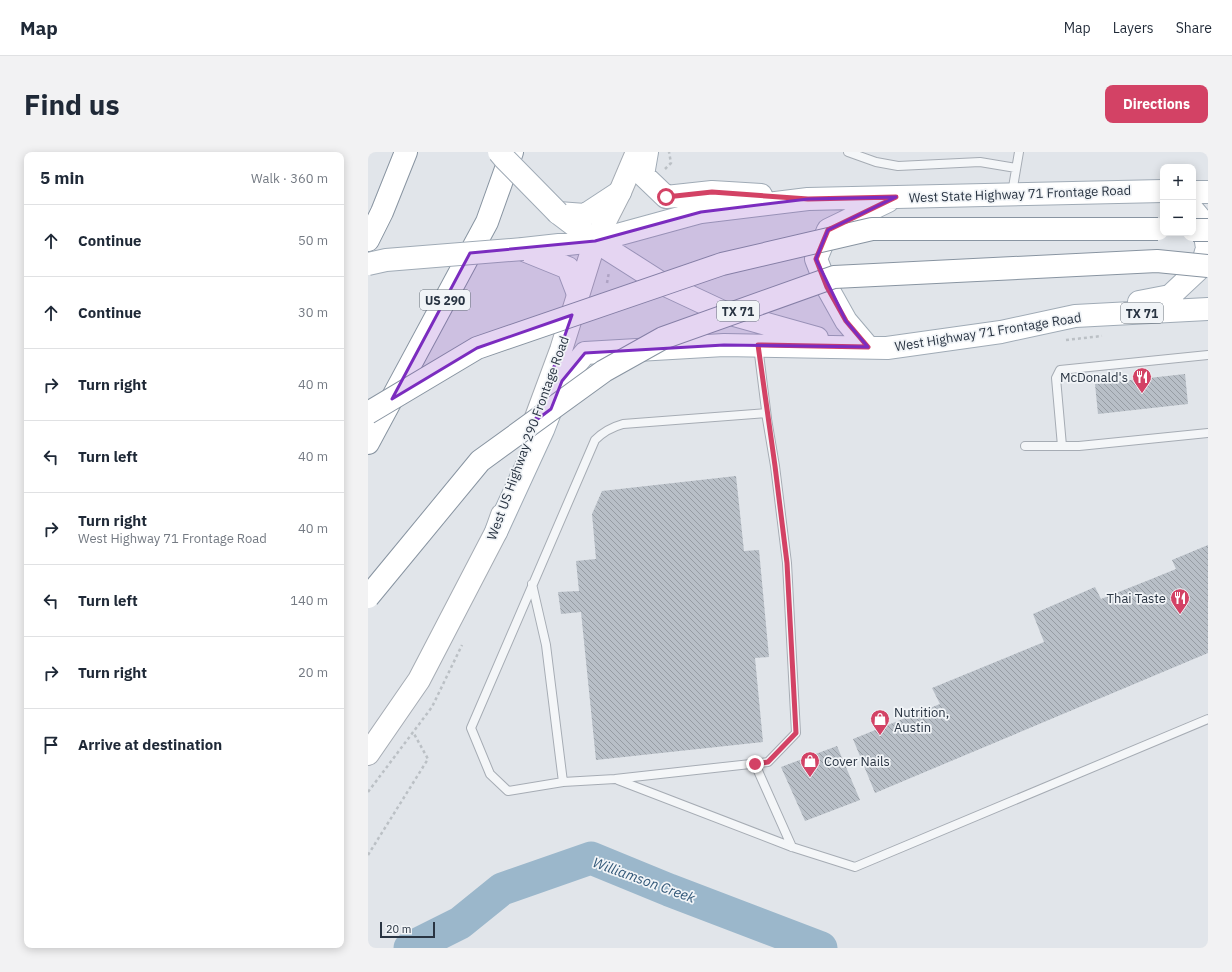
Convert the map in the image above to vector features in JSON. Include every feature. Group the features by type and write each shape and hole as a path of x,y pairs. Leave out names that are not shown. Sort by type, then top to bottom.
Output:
{"main road":[{"path":"368,240 382,212 406,152"},
{"path":"499,152 558,213 595,241 661,283 723,312 845,346"},
{"name":"US 290","path":"368,443 487,222 512,152"},
{"name":"West US Highway 290 Frontage Road","path":"368,754 419,680 496,532 560,350 595,241 638,152"},
{"path":"647,152 644,176 666,197 712,192 808,199"},
{"path":"558,213 585,215 620,192"},
{"name":"West State Highway 71 Frontage Road","path":"368,264 386,260 523,249 595,241 701,212 808,199 1157,192"},
{"path":"1196,192 1208,192"},
{"path":"868,347 846,321 827,287 816,259 828,230 896,197"},
{"path":"1075,316 1170,296 1205,266 1207,248 1203,222 1196,214"},
{"path":"368,413 476,348 722,264 872,229 1160,229"},
{"path":"1196,230 1208,230"},
{"path":"523,249 568,268 578,294"},
{"name":"TX 71","path":"368,598 480,461 604,371 663,338 834,277 1157,261 1205,266"},
{"name":"West Highway 71 Frontage Road","path":"496,532 543,430 562,381 585,353 724,345 845,346 887,348 1001,332 1075,316 1208,309"}],"lane":[{"path":"848,152 876,162 898,166 980,162 1016,168"},
{"path":"1011,194 1020,152"},
{"path":"1075,316 1208,315"},
{"path":"758,345 787,563 796,733 768,762 615,779 564,782 508,791 490,774 471,728 595,440 602,433 623,424 766,413 768,423"},
{"path":"1062,446 1056,378 1060,370 1208,355"},
{"path":"1025,446 1079,446 1208,433"},
{"path":"532,584 546,645 564,782"},
{"path":"615,779 792,847 854,867 1208,719"},
{"path":"755,764 792,847"}],"path":[{"path":"1066,340 1104,336"},
{"path":"368,792 432,707 462,644"},
{"path":"368,855 428,759 413,732"}],"highlighted area":[{"path":"896,197 828,230 816,259 846,321 868,347 724,345 585,353 562,381 551,409 535,421 572,315 477,348 392,399 470,253 595,241 701,212 808,199"}],"building":[{"name":"McDonald's","path":"1185,374 1188,404 1098,414 1095,384"},
{"path":"736,476 744,551 759,550 769,657 755,658 763,742 596,760 581,612 561,614 558,592 579,591 576,561 596,559 592,514 602,491"},
{"path":"1208,545 1208,653 875,793 853,739 940,704 932,688 1044,642 1033,614 1095,587 1101,599 1176,569 1172,560"},
{"path":"837,746 860,800 805,821 781,767"}],"waterway":[{"name":"Williamson Creek","path":"410,948 460,923 502,889 591,858 669,890 821,948"}],"place":[{"name":"McDonald's","path":"1142,394"},
{"name":"Thai Taste","path":"1180,615"},
{"name":"Nutrition, Austin","path":"880,736"},
{"name":"Cover Nails","path":"810,778"}],"route":[{"path":"666,197 712,192 808,199 896,197 828,230 816,259 827,287 846,321 868,347 758,345 787,563 796,733 768,762 755,764"}]}
